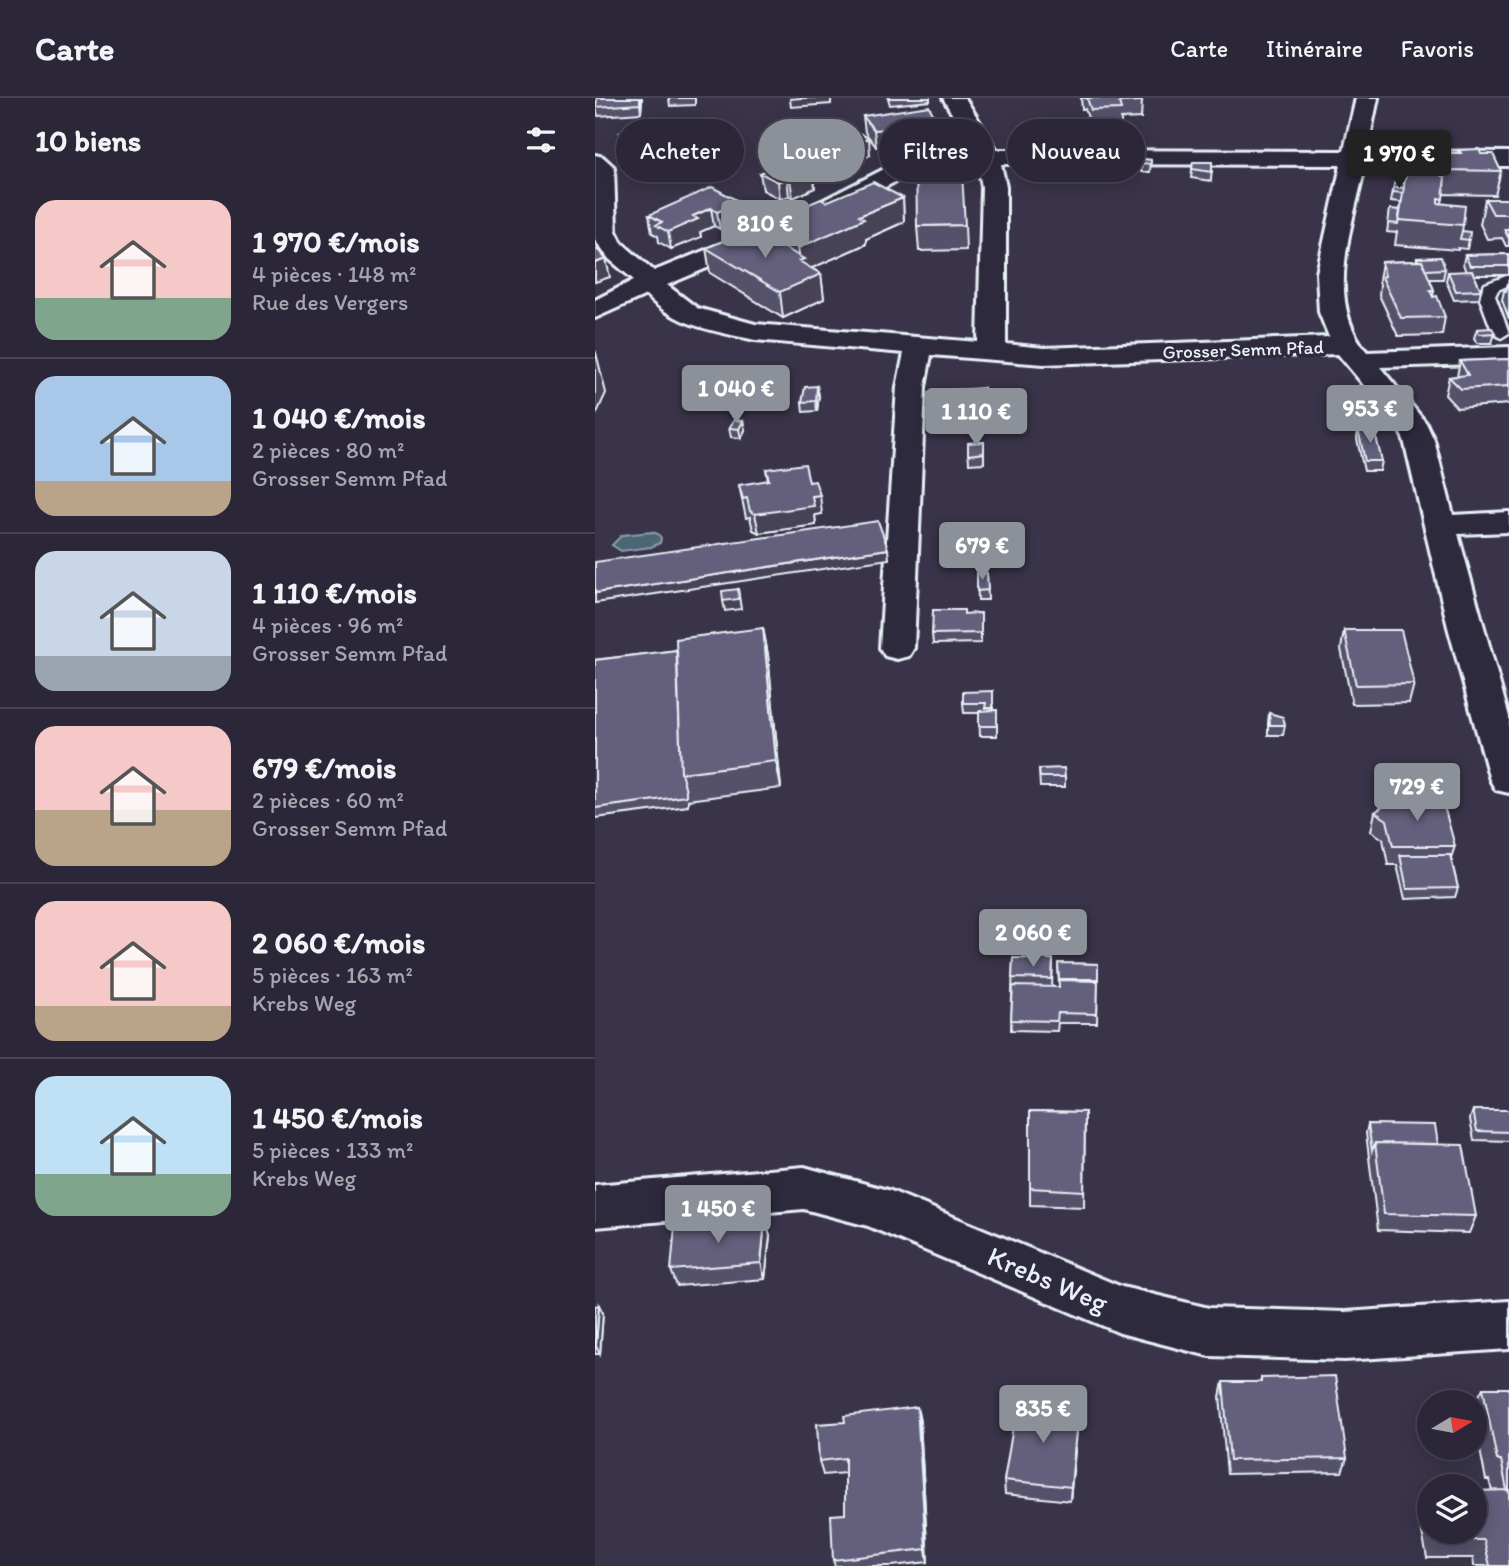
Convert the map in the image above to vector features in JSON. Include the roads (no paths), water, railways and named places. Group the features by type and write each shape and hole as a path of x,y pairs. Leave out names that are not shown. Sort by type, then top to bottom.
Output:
{"street":[{"path":"1367,98 1330,273 1332,312 1352,354 1411,424 1419,440 1465,627 1509,780"},
{"path":"956,102 967,119"},
{"path":"993,157 1509,159"},
{"name":"Grosser Semm Pfad","path":"595,162 601,167 604,177 604,232 620,255 651,282 670,304 709,322 755,332 919,348 1044,356 1352,354 1385,358 1505,344"},
{"path":"809,216 879,182"},
{"path":"992,353 993,182"},
{"path":"595,310 651,282 773,231"},
{"path":"897,649 911,387 919,348"},
{"path":"1440,524 1509,522"},
{"name":"Krebs Weg","path":"595,1206 804,1188 874,1206 1120,1310 1209,1332 1345,1336 1509,1325"}],"lane":[{"path":"1505,344 1486,296 1491,287 1509,280"}],"water":[{"path":"652,532 661,538 660,543 651,547 621,551 612,545 622,535"}]}
